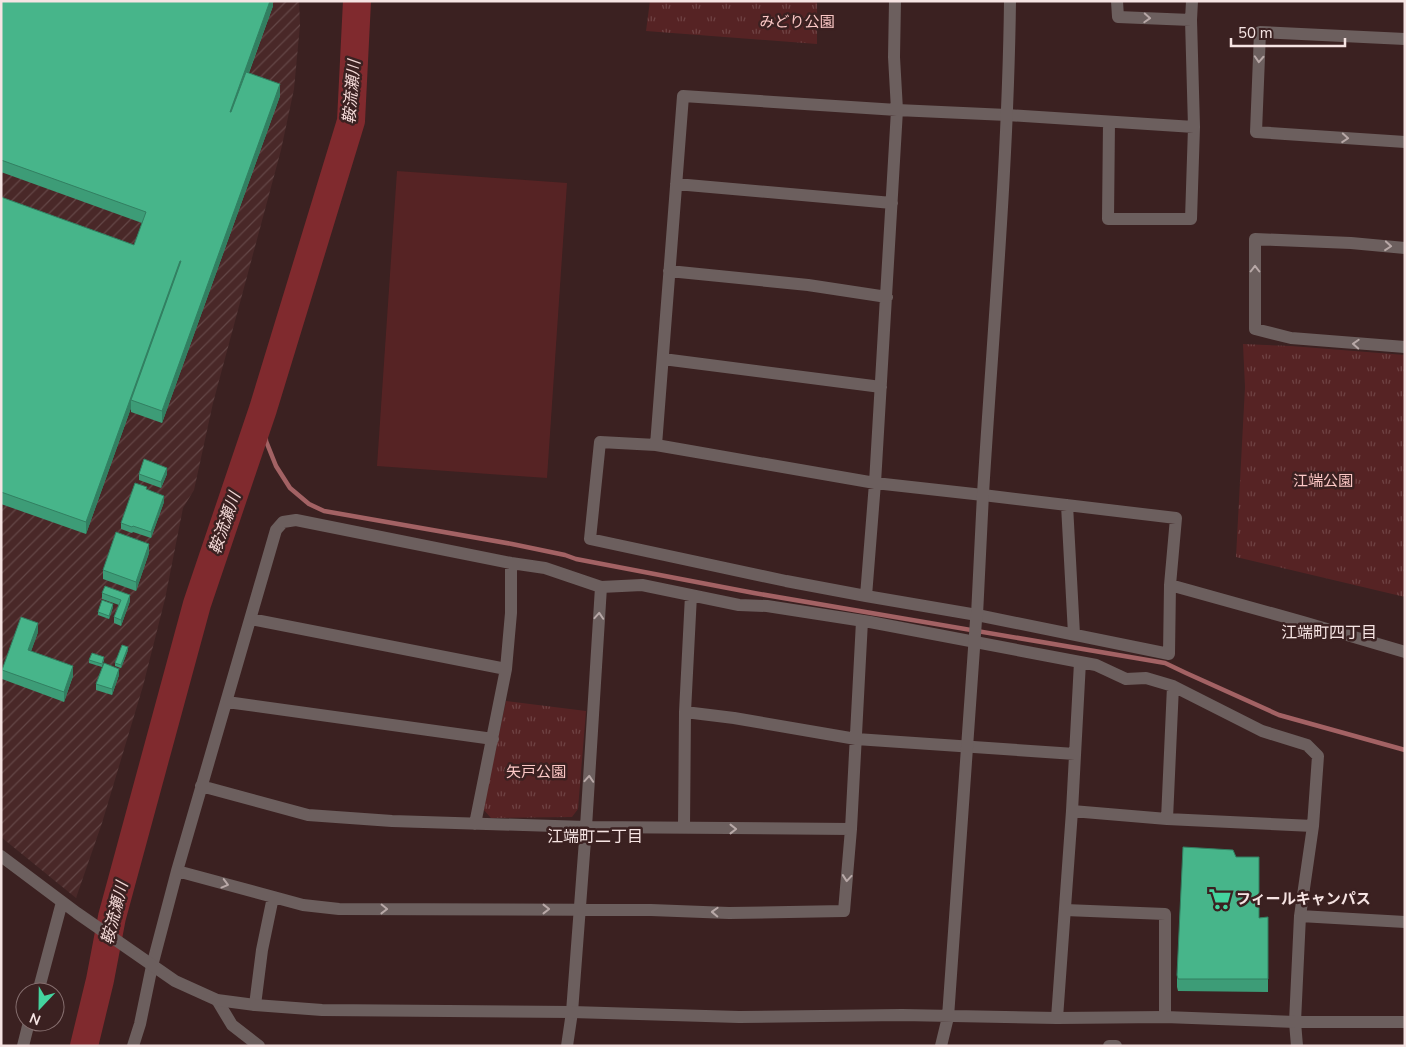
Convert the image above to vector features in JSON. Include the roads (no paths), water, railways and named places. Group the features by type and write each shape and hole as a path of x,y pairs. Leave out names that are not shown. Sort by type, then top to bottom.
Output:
{"street":[{"path":"866,596 876,484 897,110 894,57 895,1"},
{"path":"941,1046 948,1017 977,617 1007,115 1010,1"},
{"path":"1116,1 1118,17 1191,20"},
{"path":"1109,122 1108,219 1191,219 1194,127 1192,1"},
{"path":"1405,39 1260,32 1256,132 1405,142"},
{"path":"656,445 684,96 1194,127"},
{"path":"676,184 892,202"},
{"path":"1405,248 1351,243 1255,239 1255,329 1291,338 1405,347"},
{"path":"669,270 808,285 887,297"},
{"path":"663,359 881,387"},
{"path":"600,442 656,445 876,484 983,495 1176,518 1170,585 1169,654 1074,634 786,581 590,539 600,442"},
{"path":"1067,505 1074,634"},
{"path":"133,1046 140,1024 149,964 276,530 283,522 296,520 510,563 545,568 601,587 642,585 739,605 768,606 975,641 1080,662 1096,666 1126,679 1146,678 1173,686 1262,731 1307,745 1318,756 1313,826 1300,916 1295,1022 1297,1046"},
{"path":"475,824 506,669 511,613 510,563"},
{"path":"1170,585 1405,652"},
{"path":"567,1046 572,1012 586,827 601,587"},
{"path":"684,828 685,712 691,595"},
{"path":"251,618 506,669"},
{"path":"177,871 303,905 339,909 579,909 728,913 844,911 851,829 862,622"},
{"path":"1057,1018 1072,810 1080,662"},
{"path":"1167,818 1173,686"},
{"path":"227,702 493,739"},
{"path":"685,712 734,718 856,739 1075,754"},
{"path":"201,786 308,815 392,821 586,827 851,829"},
{"path":"1072,810 1167,818 1313,826"},
{"path":"1,856 77,913 174,981 217,1000 255,1006 322,1010 572,1012 739,1017 902,1015 1057,1018 1165,1017 1295,1022 1405,1022"},
{"path":"255,1006 262,950 273,897"},
{"path":"41,982 62,902"},
{"path":"1065,910 1165,914 1165,1017"},
{"path":"1300,916 1405,922"},
{"path":"217,1000 232,1025 259,1046"},
{"path":"23,1046 26,1032"},
{"path":"1109,1046 1116,1046"}],"waterway":[{"name":"鞍流瀬川","path":"84,1046 100,980 112,917 197,604 263,409 351,121 357,1"},
{"path":"263,409 266,441 276,466 290,488 309,504 324,511 512,544 576,559 754,593 1165,663 1279,715 1405,750"}],"place":[{"name":"フィールキャンパス","path":"1220,899"}],"district":[{"name":"江端町四丁目","path":"1329,632"},
{"name":"江端町二丁目","path":"595,836"}],"park label":[{"name":"みどり公園","path":"797,22"},
{"name":"江端公園","path":"1323,481"},
{"name":"矢戸公園","path":"536,772"}]}
